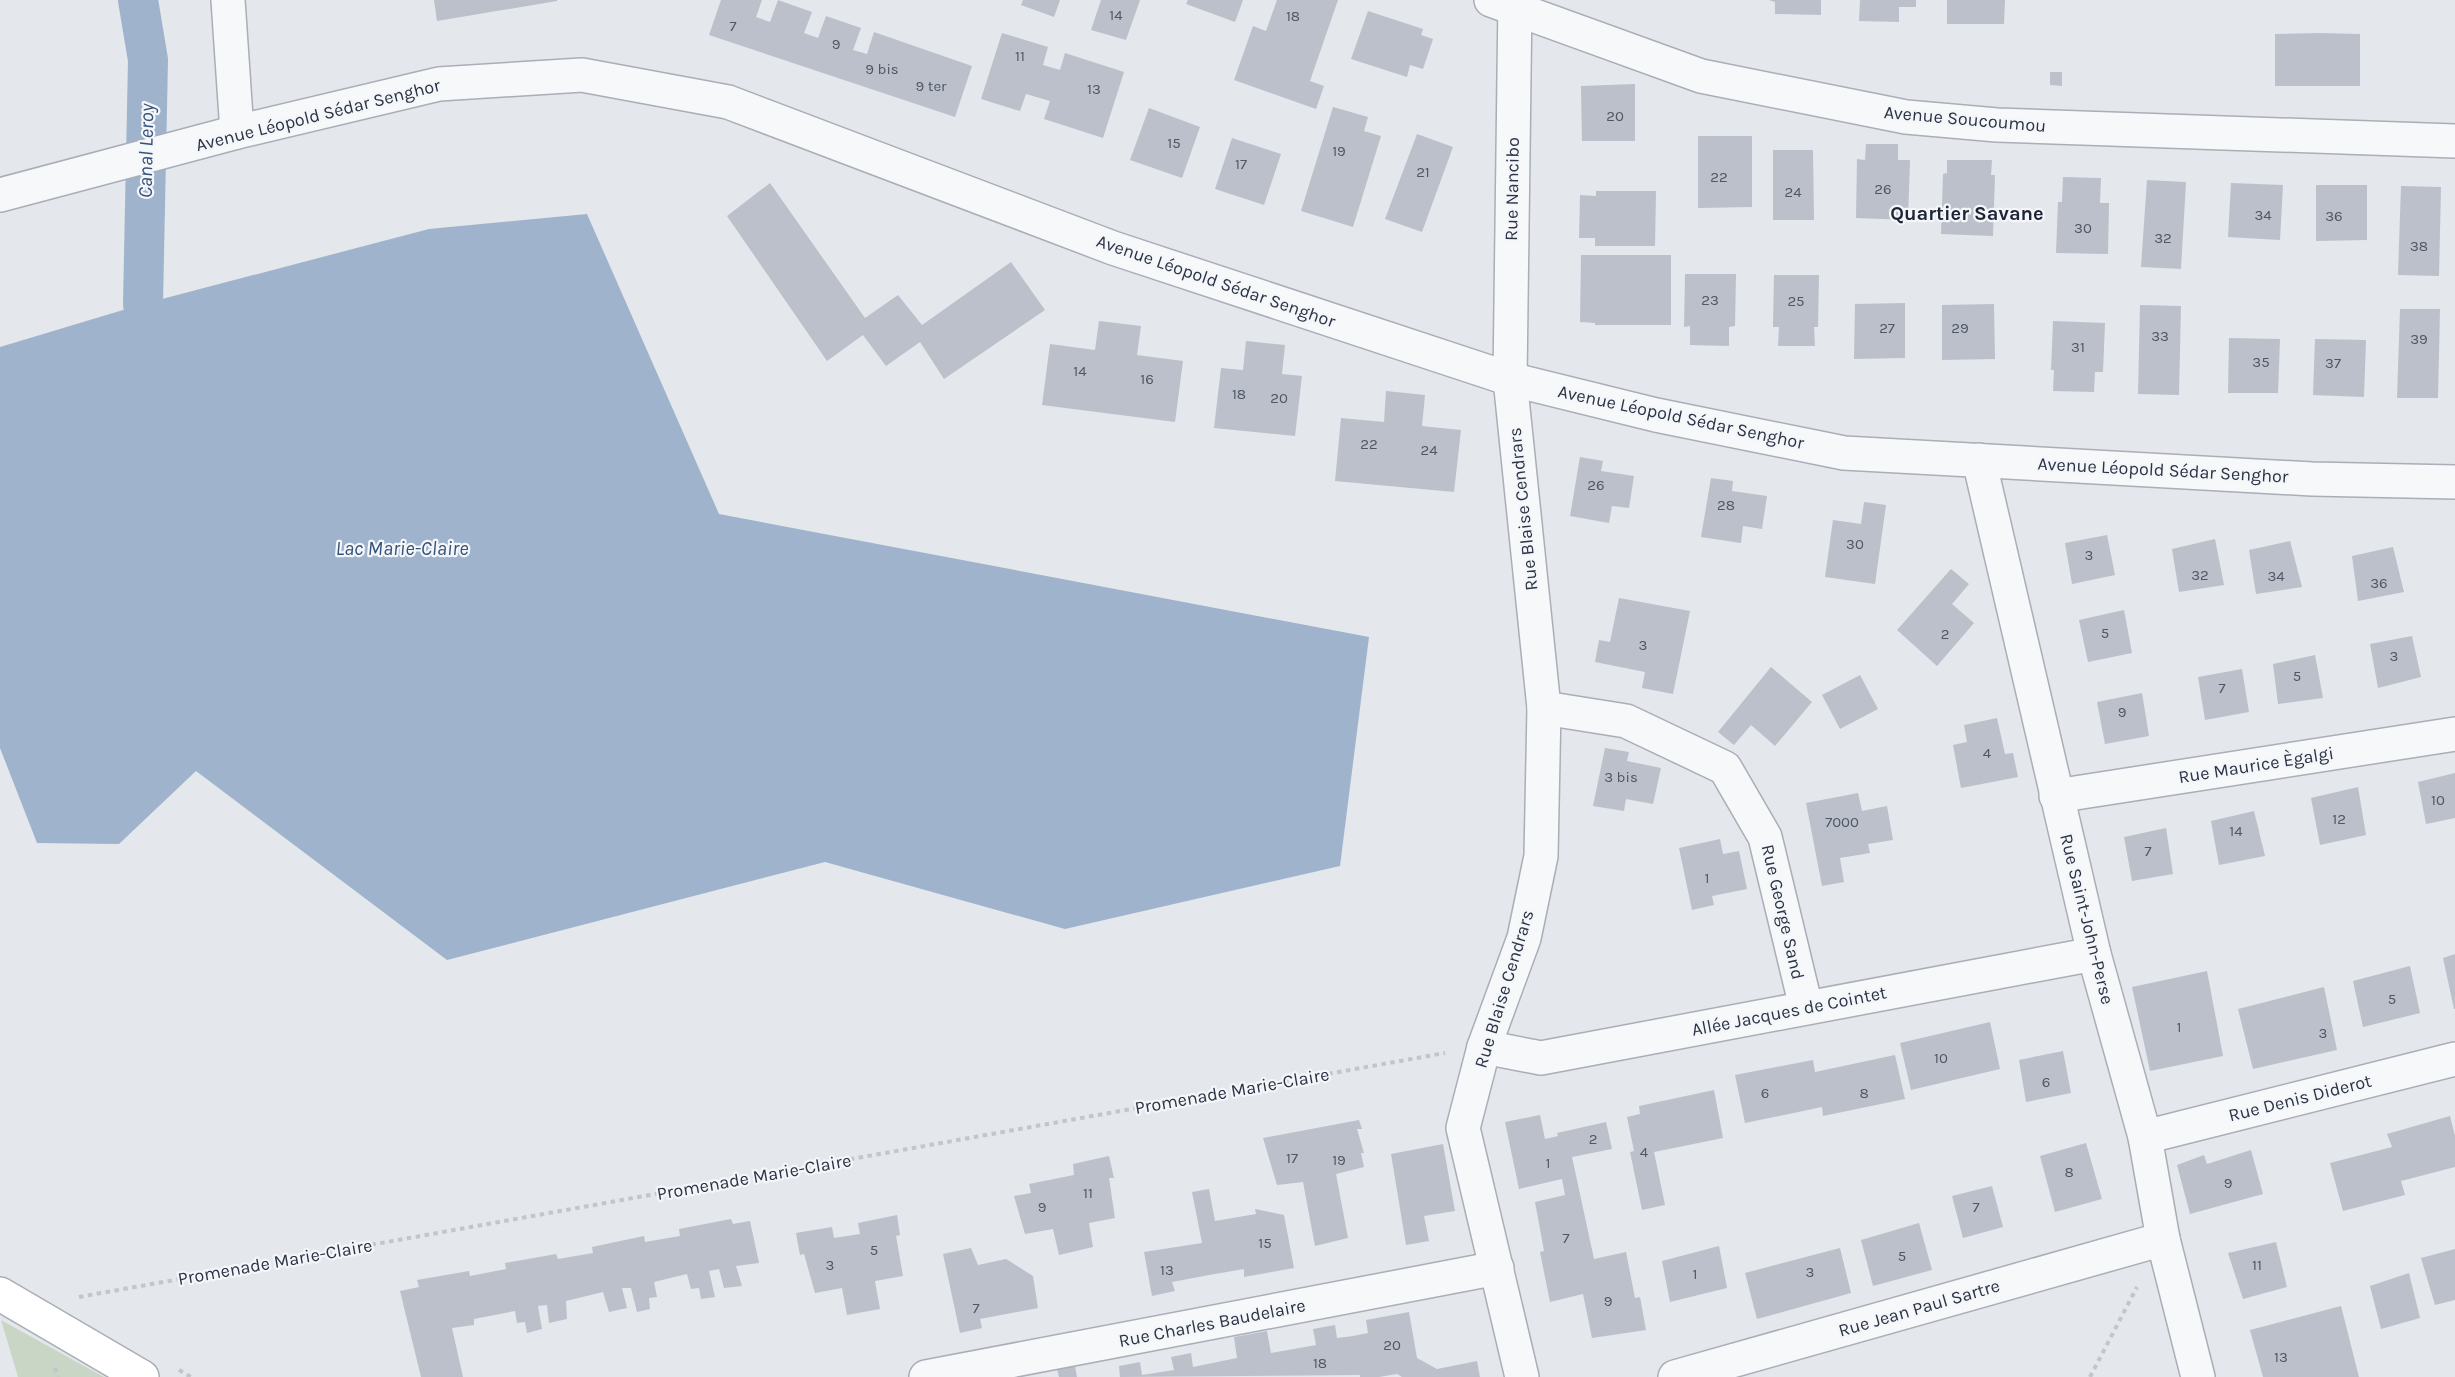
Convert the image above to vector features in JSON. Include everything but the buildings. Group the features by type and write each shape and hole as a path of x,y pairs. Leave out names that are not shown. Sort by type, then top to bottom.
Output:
{"street":[{"path":"228,0 237,132"},
{"name":"Avenue Soucoumou","path":"1507,2 1701,76 1906,117 1997,124 2455,141"},
{"name":"Rue Nancibo","path":"1507,2 1510,379"},
{"name":"Avenue Léopold Sédar Senghor","path":"0,195 237,132 439,84 582,75 728,102 1113,248 1510,379 1656,415 1844,453 2312,479 2455,482"},
{"name":"Rue Blaise Cendrars","path":"1510,379 1544,708 1541,856 1524,939 1484,1047 1463,1128 1522,1377"},
{"name":"Rue Saint-John-Perse","path":"1979,460 2094,954 2145,1137 2163,1239 2198,1377"},
{"name":"Rue George Sand","path":"1544,708 1626,721 1725,768 1765,837 1806,1007"},
{"name":"Rue Maurice Ègalgi","path":"2056,796 2455,734"},
{"name":"Allée Jacques de Cointet","path":"1484,1047 1541,1058 2094,954"},
{"name":"Rue Denis Diderot","path":"2145,1137 2455,1059"},
{"name":"Rue Jean Paul Sartre","path":"1676,1377 2163,1239"},
{"name":"Rue Charles Baudelaire","path":"926,1377 1497,1268"},
{"path":"11,1301 142,1377"}],"path":[{"name":"Promenade Marie-Claire","path":"11,1301 1484,1047"},
{"path":"2090,1377 2163,1239"}],"green space":[{"path":"1,1320 104,1377 18,1377"}],"water":[{"name":"Lac Marie-Claire","path":"587,214 719,514 1369,637 1340,866 1065,929 825,862 447,960 196,771 119,844 37,843 0,748 0,347 143,304 429,229"}],"waterway":[{"name":"Canal Leroy","path":"138,0 148,60 143,304"}],"district":[{"name":"Quartier Savane","path":"1967,213"}]}
